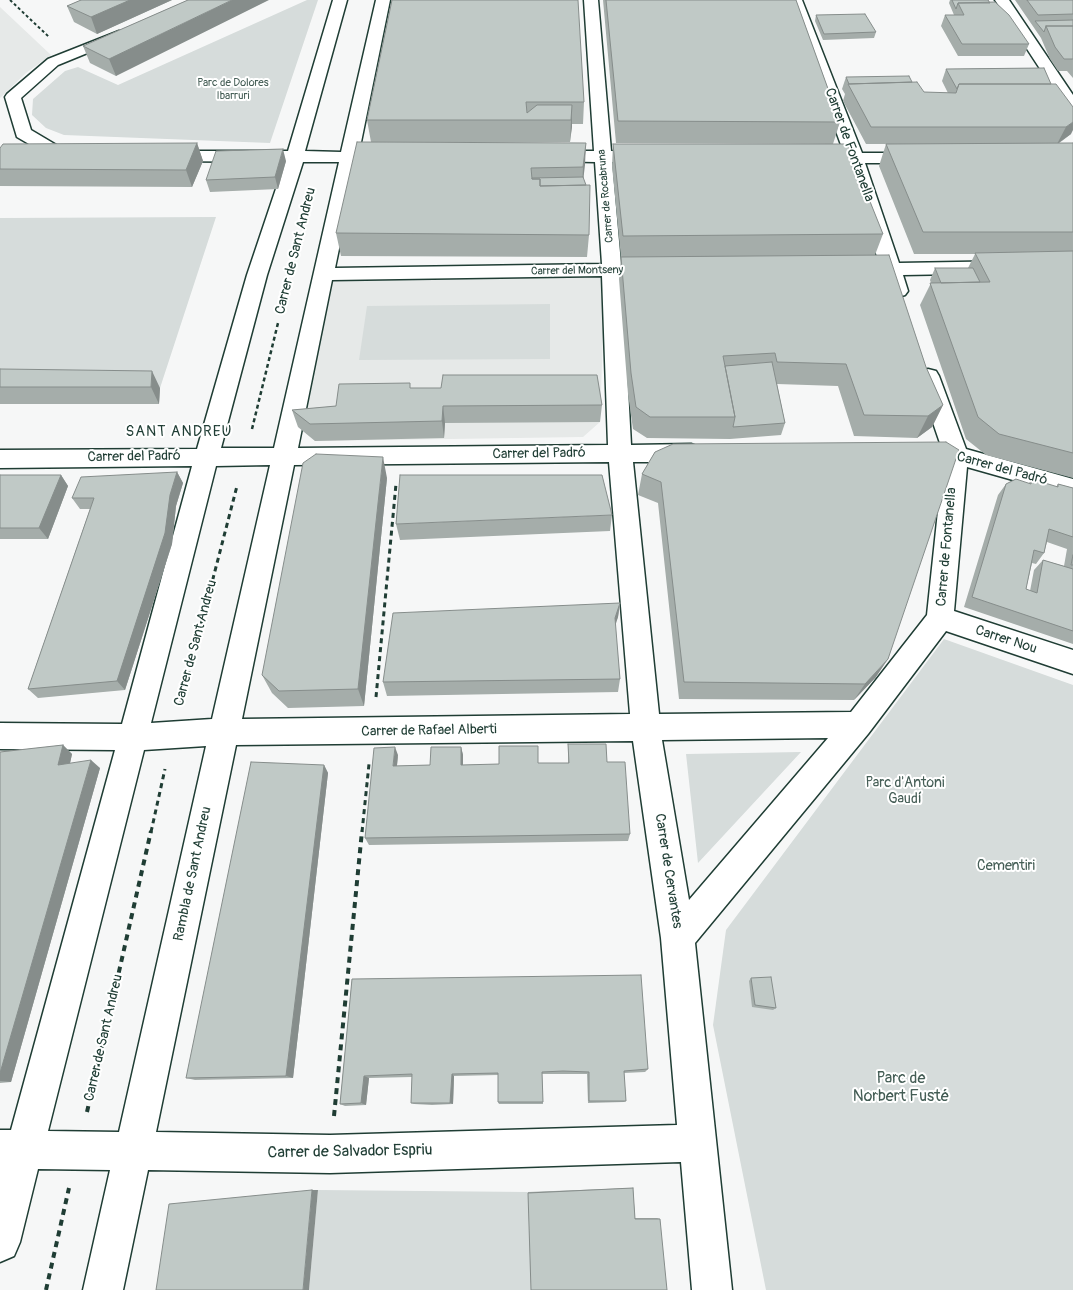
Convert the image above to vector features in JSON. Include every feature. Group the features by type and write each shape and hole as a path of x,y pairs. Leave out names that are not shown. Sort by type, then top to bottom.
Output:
{"street":[{"name":"Carrer de Sant Andreu","path":"207,456 257,275 295,157 340,0"},
{"name":"Carrer de Sant Andreu","path":"282,458 382,0"},
{"name":"Carrer de Rocabruna","path":"591,0 612,270 620,453"},
{"name":"Carrer de Fontanella","path":"795,0 855,158 907,316"},
{"path":"1002,0 1073,107"},
{"path":"98,155 59,154 23,133 13,97 53,62 136,28"},
{"path":"147,156 385,156"},
{"path":"533,156 670,157"},
{"path":"797,158 934,158"},
{"path":"851,269 1073,266"},
{"name":"Carrer del Montseny","path":"322,274 651,270"},
{"name":"Carrer de Fontanella","path":"678,938 858,725 940,618 956,455 920,353"},
{"name":"Carrer de Cervantes","path":"620,453 646,729 678,938 712,1290"},
{"name":"Carrer del Padró","path":"0,459 709,453"},
{"name":"Carrer del Padró","path":"896,454 956,455 1073,488"},
{"path":"0,1242 12,1148 133,737 207,456"},
{"name":"Rambla de Sant Andreu","path":"103,1290 282,458"},
{"name":"Carrer Nou","path":"940,618 1073,662"},
{"name":"Carrer de Rafael Alberti","path":"0,736 133,737 223,732 646,729 858,725"},
{"name":"Carrer de Salvador Espriu","path":"12,1148 330,1154 699,1143"}],"path":[{"path":"10,0 68,55"},
{"name":"Carrer de Sant Andreu","path":"46,1290 173,735 278,322"},
{"path":"330,1154 398,456"}],"shaded area":[{"path":"0,7 51,55 26,73 0,98"},
{"path":"605,275 600,422 583,437 315,441 298,427 329,279"}],"green space":[{"name":"Parc de Dolores Ibarruri","path":"307,0 318,0 270,143 64,135 46,128 32,115 33,99 65,71 78,67 118,85"},
{"path":"216,217 160,388 0,386 0,218"},
{"path":"550,304 550,359 359,360 367,306"},
{"name":"Parc de Norbert Fusté","path":"944,639 1073,685 1073,1290 766,1290 713,1025 726,930"},
{"path":"801,752 698,863 686,754"},
{"path":"318,1190 528,1192 531,1290 309,1290"}],"building":[{"path":"81,0 130,0 91,17 67,6"},
{"path":"188,0 232,0 109,59 83,46"},
{"path":"392,0 578,0 584,102 526,102 527,113 537,105 572,105 571,120 367,120"},
{"path":"606,0 796,0 840,122 618,121"},
{"path":"952,0 988,0 990,3 958,3 956,9"},
{"path":"1027,0 1073,0 1073,14 1038,15"},
{"path":"995,2 1009,15 1029,44 962,44 945,15 964,15 958,3"},
{"path":"865,14 876,32 824,34 816,15"},
{"path":"1073,20 1073,26 1046,26 1044,32 1035,21"},
{"path":"1046,26 1073,26 1073,59 1064,59 1055,47"},
{"path":"1044,68 1051,84 959,84 957,89 946,69"},
{"path":"909,76 912,82 849,84 846,77"},
{"path":"917,82 924,92 956,93 959,84 1056,84 1073,107 1073,122 1066,127 871,127 848,84"},
{"path":"357,142 586,143 583,167 531,168 532,179 540,179 540,186 590,185 589,235 336,233"},
{"path":"197,143 186,170 0,169 0,148 3,144"},
{"path":"1073,143 1073,232 923,232 886,144"},
{"path":"613,144 847,144 883,234 623,236"},
{"path":"283,149 275,177 206,180 216,151"},
{"path":"583,177 586,185 540,186 540,179 532,179 532,178"},
{"path":"1073,251 1073,453 999,434 978,417 930,283 990,282 975,253"},
{"path":"889,255 926,367 943,405 928,416 864,415 846,364 777,362 775,353 723,356 735,417 650,417 636,407 631,373 621,257"},
{"path":"935,268 973,268 980,282 941,283"},
{"path":"772,362 785,423 733,427 735,417 725,366"},
{"path":"0,369 152,371 151,387 0,387"},
{"path":"443,375 597,375 602,405 443,406 442,421 310,424 292,410 336,406 339,384 410,383 410,388 441,388"},
{"path":"946,442 959,450 888,659 865,684 684,682 661,482 642,474 655,452 673,444"},
{"path":"316,454 383,457 358,689 279,691 262,675 303,463"},
{"path":"177,472 170,495 165,533 117,681 28,689 94,498 72,498 81,477"},
{"path":"0,475 61,475 39,528 0,528"},
{"path":"400,475 602,475 612,515 396,524"},
{"path":"1016,479 1031,484 1032,479 1058,487 1058,484 1073,488 1073,537 1049,529 1044,553 1034,550 1026,589 1037,593 1043,560 1073,569 1073,631 972,597 1006,484"},
{"path":"620,603 615,618 620,679 383,682 393,613"},
{"path":"568,744 606,744 607,762 625,762 630,834 365,838 374,748 395,747 393,766 430,765 431,747 461,747 461,765 499,764 499,746 538,746 538,763 569,763"},
{"path":"63,745 58,765 91,760 0,1073 0,752"},
{"path":"251,762 324,765 286,1076 186,1078"},
{"path":"641,975 648,1069 624,1071 626,1101 589,1101 589,1072 563,1071 542,1072 543,1102 498,1102 498,1073 452,1074 450,1103 411,1103 412,1074 364,1076 361,1103 340,1104 352,979"},
{"path":"771,977 776,1008 755,1005 751,978"},
{"path":"633,1188 635,1219 660,1219 667,1290 531,1290 528,1193"},
{"path":"312,1190 303,1290 156,1290 169,1204"}],"district":[{"name":"SANT ANDREU","path":"179,432"}],"park label":[{"name":"Parc d'Antoni Gaudí","path":"905,792"},
{"name":"Cementiri","path":"1006,866"}]}
